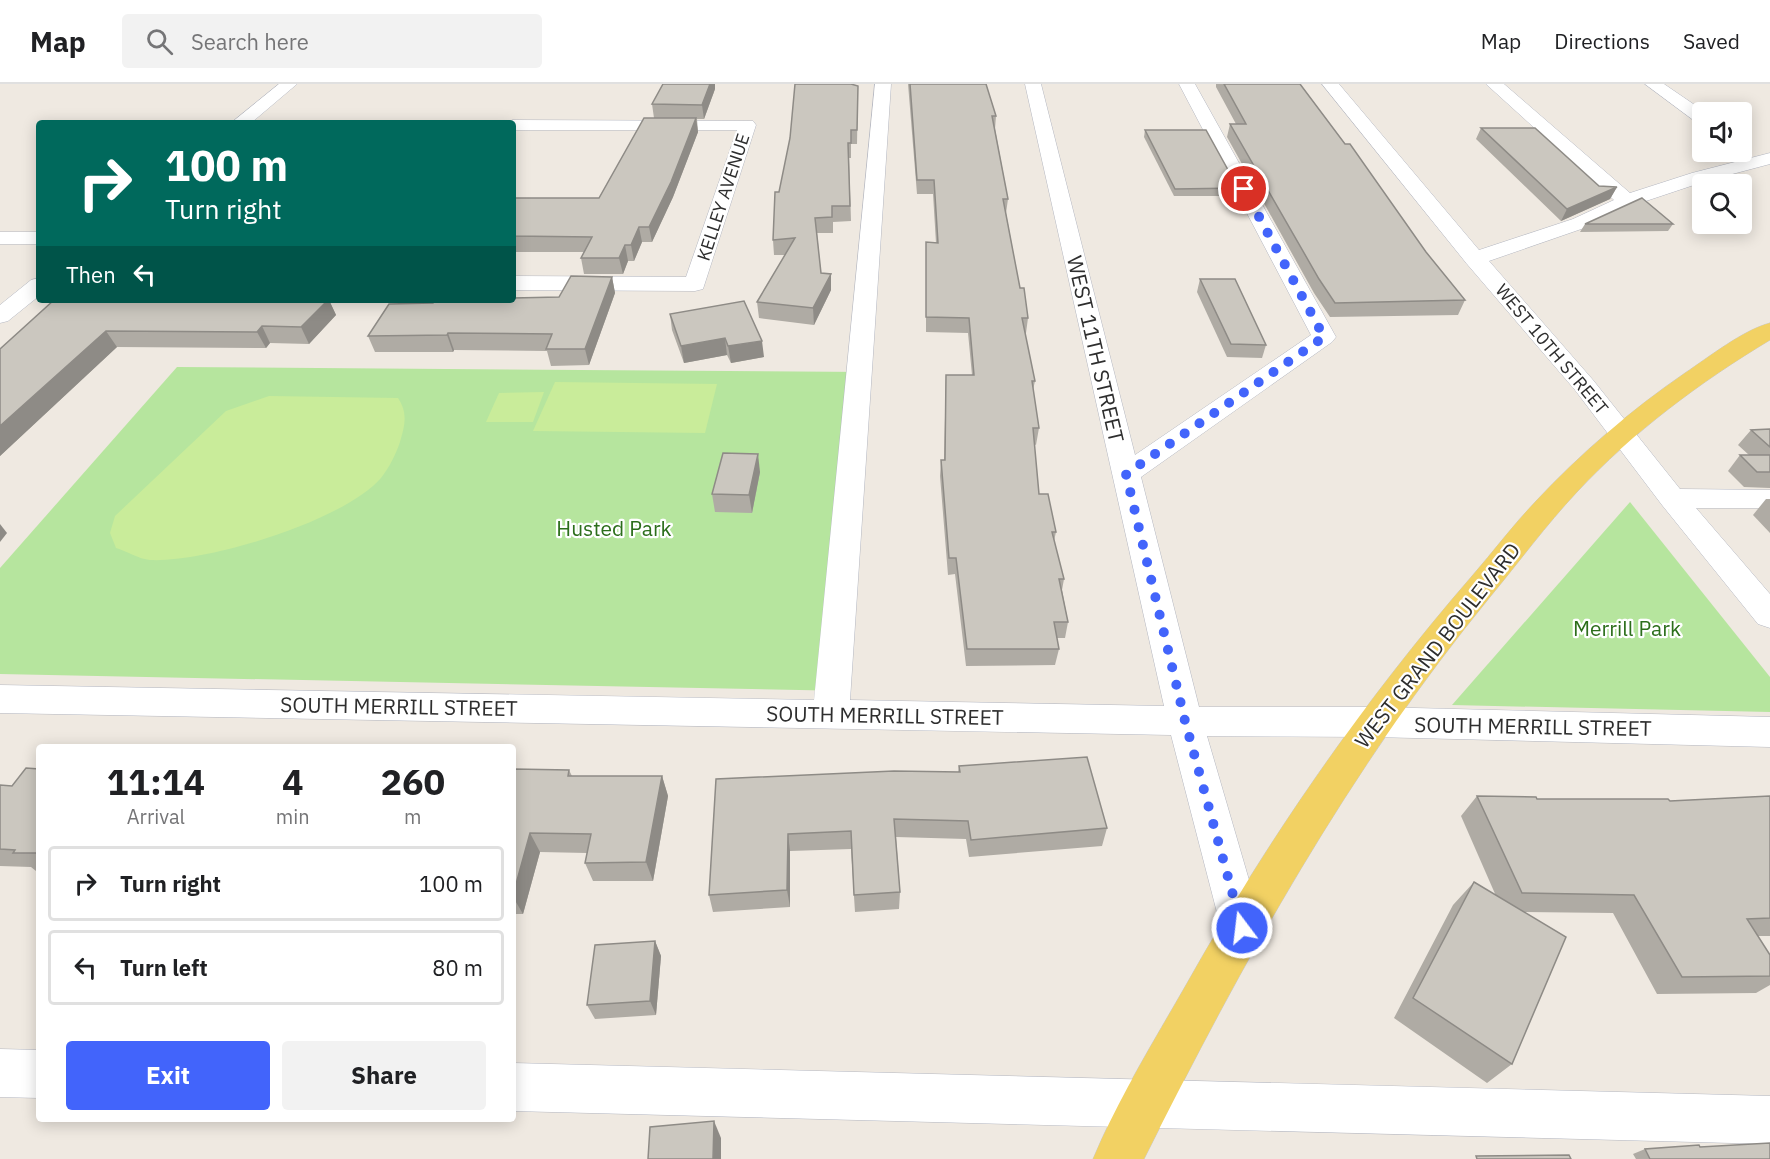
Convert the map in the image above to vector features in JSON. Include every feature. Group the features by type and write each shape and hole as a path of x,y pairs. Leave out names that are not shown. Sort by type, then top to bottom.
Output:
{"main road":[{"name":"WEST GRAND BOULEVARD","path":"1118,1159 1210,981 1307,821 1374,722 1450,623 1545,509 1623,434 1701,374 1770,330"}],"street":[{"path":"244,120 289,84"},
{"path":"831,714 883,84"},
{"name":"WEST 11TH STREET","path":"1033,84 1185,721 1242,928"},
{"path":"1126,474 1324,337 1187,84"},
{"name":"WEST 10TH STREET","path":"1330,84 1475,259 1584,385 1672,498 1770,616"},
{"path":"1494,84 1627,201"},
{"path":"1653,84 1692,111"},
{"name":"KELLEY AVENUE","path":"516,125 747,125 695,284 516,283"},
{"path":"1752,151 1768,161"},
{"path":"1475,259 1581,223 1627,201 1699,177 1768,161"},
{"path":"0,237 36,238"},
{"path":"0,316 36,287"},
{"path":"1672,498 1770,499"},
{"name":"SOUTH MERRILL STREET","path":"0,699 1185,721 1374,722 1770,732"},
{"path":"0,1073 36,1074"},
{"path":"516,1087 1770,1120"}],"green space":[{"name":"Husted Park","path":"177,367 867,372 849,691 0,674 0,568"},
{"path":"555,382 717,384 705,433 533,431"},
{"path":"544,392 533,422 486,422 499,393"},
{"path":"269,396 398,398 404,414 402,436 381,478 363,494 306,524 238,547 174,559 150,560 116,548 110,533 115,516 226,411"},
{"name":"Merrill Park","path":"1630,502 1770,677 1770,712 1452,705"}],"building":[{"path":"663,84 710,84 702,105 652,104"},
{"path":"795,84 858,86 857,130 851,130 851,143 848,143 850,206 832,206 832,217 815,218 821,273 831,274 813,308 757,302 795,238 773,240 775,192 779,192 790,138"},
{"path":"910,84 986,84 996,116 992,116 1008,199 1003,199 1020,288 1024,288 1028,318 1022,318 1035,381 1032,381 1039,428 1033,428 1039,494 1048,494 1056,532 1052,532 1064,579 1059,579 1068,622 1054,622 1059,649 967,649 956,558 949,558 941,460 945,460 946,375 974,375 969,318 926,317 926,242 938,243 934,180 917,180"},
{"path":"1224,84 1300,84 1345,144 1350,144 1426,252 1465,300 1335,303 1230,124 1246,124"},
{"path":"644,118 696,118 671,182 649,227 639,227 631,245 625,245 619,258 581,258 592,237 516,236 516,198 599,198"},
{"path":"1481,128 1535,128 1599,186 1617,187 1567,209"},
{"path":"1145,130 1206,130 1238,188 1175,189"},
{"path":"1642,198 1673,224 1585,224"},
{"path":"571,276 612,277 585,349 546,349 552,334 448,333 447,335 368,336 389,304 516,303 516,298 559,297"},
{"path":"1200,279 1235,279 1266,345 1231,344"},
{"path":"744,301 762,341 728,346 725,338 681,346 670,314"},
{"path":"51,303 325,303 301,327 262,326 257,332 106,331 0,426 0,349"},
{"path":"1770,429 1770,447 1751,430"},
{"path":"723,453 758,454 749,495 712,494"},
{"path":"1740,455 1770,455 1770,472 1757,472"},
{"path":"1087,757 1107,828 971,840 968,821 894,819 900,892 854,895 851,831 788,834 787,890 709,895 716,779 894,771 960,772 959,766"},
{"path":"26,768 36,769 36,853 13,853 15,850 0,849 0,785 12,786"},
{"path":"516,769 569,770 568,776 662,776 646,862 585,863 591,834 530,833 516,884"},
{"path":"1477,796 1536,797 1537,799 1668,799 1670,801 1770,796 1770,918 1747,919 1770,955 1770,976 1682,977 1634,895 1522,893"},
{"path":"1474,882 1566,937 1512,1064 1413,998"},
{"path":"655,941 650,1001 587,1005 595,945"},
{"path":"714,1121 713,1159 648,1159 650,1127"},
{"path":"1770,1143 1770,1159 1650,1159 1645,1149 1699,1145 1700,1147"},
{"path":"1569,1155 1571,1159 1477,1159 1476,1156"}],"route":[{"path":"1242,928 1185,721 1126,474 1324,337 1244,189"}]}
